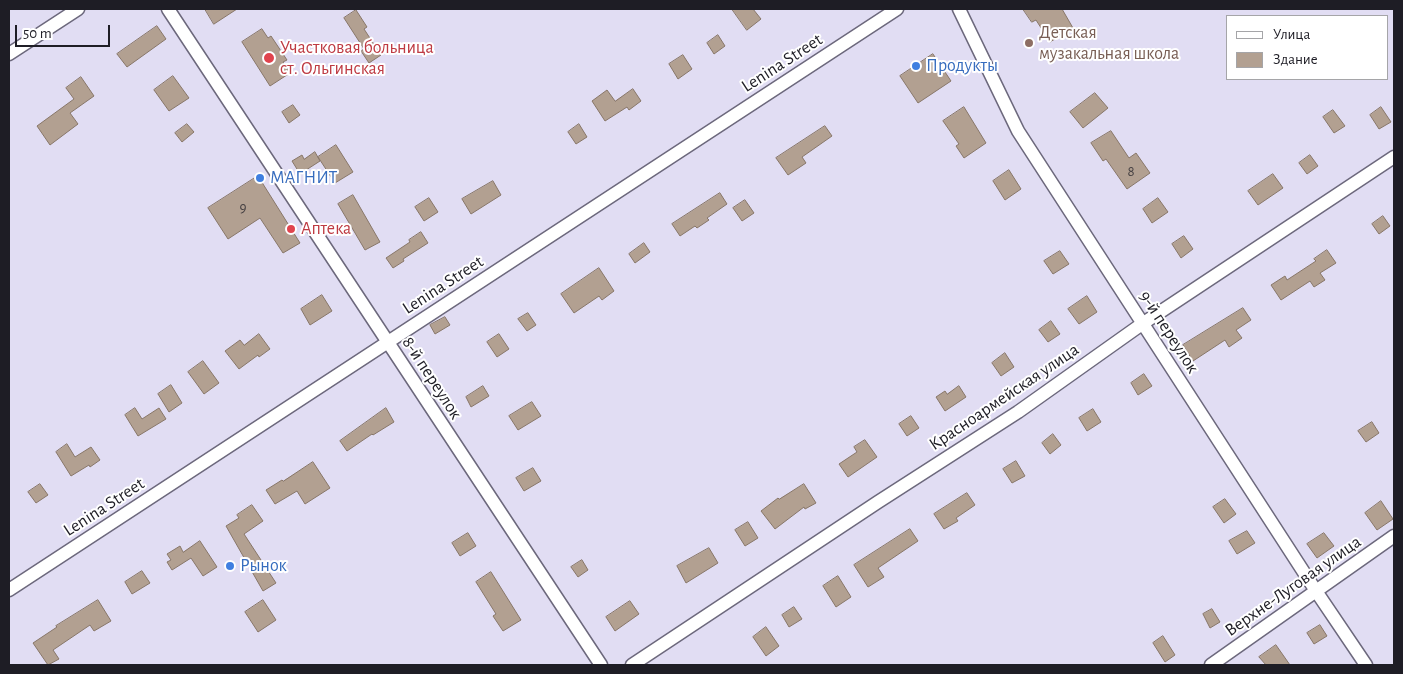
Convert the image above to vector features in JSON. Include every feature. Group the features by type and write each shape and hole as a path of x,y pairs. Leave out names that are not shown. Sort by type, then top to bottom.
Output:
{"street":[{"path":"9,54 78,9"},
{"name":"8-й переулок","path":"168,9 601,665"},
{"name":"Lenina Street","path":"9,590 897,9"},
{"name":"9-й переулок","path":"959,9 1018,131 1366,665"},
{"name":"Красноармейская улица","path":"632,665 870,507 1018,412 1142,324 1394,156"},
{"name":"Верхне-Луговая улица","path":"1211,665 1394,536"}],"building":[{"path":"205,9 237,9 214,24"},
{"path":"732,9 753,9 761,19 747,30"},
{"path":"1023,9 1062,9 1073,28 1050,42 1036,20 1032,22"},
{"path":"356,10 367,27 364,29 381,55 369,63 361,51 364,49 344,18"},
{"path":"157,26 166,39 127,67 117,54"},
{"name":"Участковая больница ст. Ольгинская","path":"262,29 268,38 271,36 287,60 283,62 290,73 270,86 242,42"},
{"path":"718,35 725,46 714,54 707,43"},
{"path":"933,54 951,81 918,103 900,76"},
{"path":"683,55 692,69 678,79 669,64"},
{"path":"173,76 189,98 169,111 154,90"},
{"path":"81,77 94,96 70,113 78,124 50,145 37,126 74,99 66,88"},
{"path":"633,89 641,101 629,110 627,107 605,121 592,101 607,90 615,101"},
{"path":"1095,93 1108,108 1083,128 1070,112"},
{"path":"293,105 300,115 289,123 282,112"},
{"path":"964,107 986,143 964,158 956,146 959,144 943,121"},
{"path":"1381,107 1391,122 1379,129 1370,115"},
{"path":"1333,110 1345,126 1334,133 1323,117"},
{"path":"187,124 194,132 182,142 175,133"},
{"path":"579,124 587,137 576,144 568,132"},
{"path":"825,126 832,136 802,157 806,163 788,175 776,158"},
{"path":"1111,131 1129,158 1136,153 1150,173 1127,189 1106,159 1103,161 1091,143"},
{"path":"336,145 353,172 335,183 318,157"},
{"path":"315,152 320,161 300,174 292,161 302,155 304,159"},
{"path":"1310,155 1318,166 1307,174 1299,163"},
{"path":"1009,170 1021,189 1005,200 993,181"},
{"path":"1273,174 1283,188 1258,205 1248,191"},
{"path":"258,176 300,243 283,253 260,218 228,239 208,208"},
{"path":"493,181 501,195 471,214 462,199"},
{"path":"720,193 727,204 707,218 709,220 697,228 695,226 680,236 672,224"},
{"path":"353,195 380,242 365,250 338,204"},
{"path":"429,198 438,212 424,221 415,207"},
{"path":"1158,198 1168,212 1152,223 1143,209"},
{"path":"745,200 754,213 742,221 733,208"},
{"path":"1383,216 1390,226 1379,234 1372,224"},
{"path":"421,232 428,243 403,259 404,261 393,268 386,258"},
{"path":"1184,236 1193,249 1181,258 1172,244"},
{"path":"644,243 650,252 635,263 629,254"},
{"path":"1327,250 1336,263 1320,273 1325,280 1314,287 1310,281 1281,300 1271,285 1285,276 1287,280 1316,261 1314,259"},
{"path":"1060,251 1069,264 1053,274 1044,261"},
{"path":"599,268 614,291 602,300 599,296 574,313 561,294"},
{"path":"322,295 332,311 310,325 301,309"},
{"path":"1087,296 1097,312 1079,324 1068,309"},
{"path":"1243,308 1251,320 1236,330 1242,338 1229,347 1225,340 1193,361 1183,345"},
{"path":"528,313 536,325 527,331 518,319"},
{"path":"445,317 450,325 435,334 430,325"},
{"path":"1051,321 1060,334 1048,342 1039,330"},
{"path":"259,334 270,349 239,369 225,351 240,340 244,345"},
{"path":"499,334 509,349 497,357 487,342"},
{"path":"1005,353 1014,367 1001,376 992,363"},
{"path":"203,361 219,383 204,394 188,372"},
{"path":"1144,374 1152,386 1138,395 1131,383"},
{"path":"171,385 182,403 169,412 158,394"},
{"path":"483,386 489,396 471,407 466,397"},
{"path":"959,386 966,397 945,411 936,397 945,391 947,394"},
{"path":"532,402 541,416 518,430 509,416"},
{"path":"135,408 142,419 159,408 166,419 138,436 125,415"},
{"path":"386,408 394,422 347,451 340,441"},
{"path":"1093,409 1101,422 1087,431 1079,418"},
{"path":"911,416 919,428 907,436 899,424"},
{"path":"1372,422 1379,433 1366,442 1358,431"},
{"path":"1053,434 1061,445 1050,454 1042,443"},
{"path":"865,440 877,457 848,477 839,464 857,452 854,447"},
{"path":"67,444 75,457 91,447 100,460 71,476 56,452"},
{"path":"1016,461 1025,476 1012,483 1003,469"},
{"path":"313,462 330,488 305,504 297,491 275,504 266,490"},
{"path":"533,468 541,481 524,491 516,478"},
{"path":"40,484 48,495 36,503 28,492"},
{"path":"804,484 816,503 805,509 804,507 775,529 761,511 778,498"},
{"path":"967,493 975,505 956,518 958,521 944,529 934,514"},
{"path":"1225,499 1236,514 1224,523 1213,507"},
{"path":"1381,501 1393,519 1377,530 1365,513"},
{"path":"252,505 263,521 244,534 276,583 263,591 226,526 239,518 237,515"},
{"path":"748,522 758,538 745,546 735,530"},
{"path":"910,529 918,541 878,568 884,577 868,587 854,565"},
{"path":"1247,531 1255,543 1237,554 1229,541"},
{"path":"468,533 476,546 460,556 452,543"},
{"path":"1324,533 1334,546 1317,558 1307,544"},
{"path":"200,541 217,567 203,576 191,558 172,570 167,562 171,560 167,554 180,546 183,552"},
{"path":"709,548 718,563 686,583 677,566"},
{"path":"582,560 588,570 578,577 571,567"},
{"path":"142,571 150,583 132,594 125,582"},
{"path":"491,572 521,620 503,631 493,616 496,614 476,582"},
{"path":"838,576 851,597 836,607 823,586"},
{"path":"98,600 111,621 94,631 90,625 53,650 59,659 48,665 33,643"},
{"path":"263,600 276,620 258,632 245,612"},
{"path":"630,601 639,614 615,631 606,617"},
{"path":"794,607 802,619 789,627 782,615"},
{"path":"1212,609 1220,622 1210,628 1203,614"},
{"path":"1320,625 1327,636 1314,644 1307,633"},
{"path":"766,627 779,646 766,656 753,637"},
{"path":"1163,636 1175,655 1165,662 1153,643"},
{"path":"1276,645 1290,665 1266,665 1259,657"}],"place":[{"name":"Детская музакальная школа","path":"1029,43"},
{"name":"Участковая больница ст. Ольгинская","path":"269,58"},
{"name":"Продукты","path":"916,66"},
{"name":"МАГНИТ","path":"260,178"},
{"name":"Аптека","path":"291,229"},
{"name":"Рынок","path":"230,566"}]}
